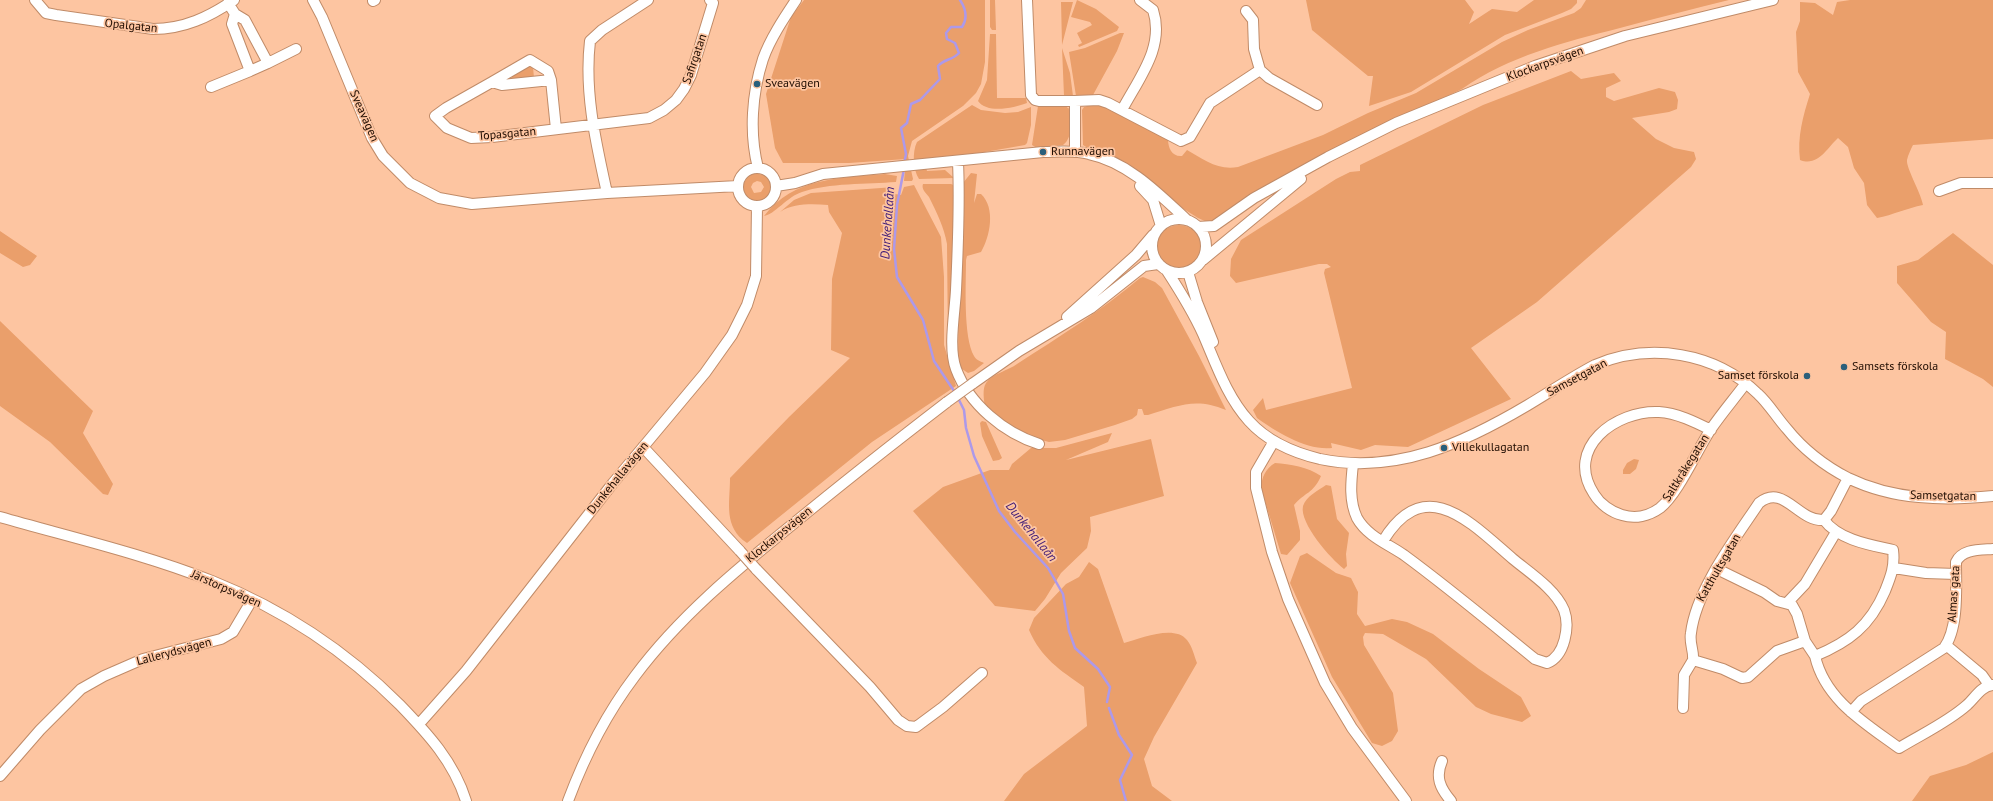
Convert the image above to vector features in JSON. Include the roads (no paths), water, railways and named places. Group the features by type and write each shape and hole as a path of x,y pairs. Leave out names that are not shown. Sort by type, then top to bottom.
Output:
{"street":[{"name":"Opalgatan","path":"35,0 46,13 56,16 153,29 167,29 186,25 202,19 231,2 235,14 245,20 268,63"},
{"name":"Sveavägen","path":"312,0 322,17 372,138 383,156 410,183 439,198 472,204 607,193 738,186"},
{"path":"607,193 592,125 588,83 590,41 602,30 648,0"},
{"name":"Safirgatan","path":"592,125 649,118 664,110 676,100 691,75 713,4 710,0"},
{"path":"758,168 753,142 754,108 757,84 763,58 785,16 796,0"},
{"path":"1027,0 1031,95 1039,101 1099,100 1122,110 1181,141 1186,140 1210,103 1260,70"},
{"path":"1122,110 1151,57 1155,46 1156,25 1153,10 1140,0"},
{"name":"Klockarpsvägen","path":"1328,157 1396,123 1535,66 1625,36 1773,0"},
{"path":"1246,11 1252,20 1254,49 1260,70 1269,78 1318,105"},
{"path":"235,14 232,24 250,71"},
{"path":"211,87 268,63 296,48"},
{"name":"Topasgatan","path":"551,80 548,71 530,60 446,108 435,116 447,128 470,138 592,125"},
{"path":"492,82 502,85 551,80 556,130"},
{"path":"1075,101 1075,152"},
{"path":"776,186 795,184 823,174 878,168 958,162 1043,152 1088,153 1106,158 1120,166 1147,185 1187,220 1198,227 1206,243 1205,254 1202,261"},
{"path":"1088,153 1119,171 1142,187 1153,200 1158,229 1152,240 1152,250 1158,264 1167,271 1184,297 1227,388"},
{"path":"1198,227 1214,226 1233,211 1254,198 1328,157"},
{"path":"1167,271 1177,274 1188,272 1196,268 1202,261 1328,157"},
{"path":"958,162 957,271 953,341 956,368 982,409 995,422 1023,439 1039,444"},
{"path":"753,168 758,168 770,173 776,186 776,192 770,201 757,206 744,200 738,186 743,174 753,168"},
{"path":"1939,191 1961,183 1993,183"},
{"name":"Dunkehallavägen","path":"419,724 466,671 643,447 705,373 732,335 747,306 756,276 757,206"},
{"path":"1055,328 1136,255 1158,229 1173,220 1187,220"},
{"path":"1055,328 1091,308 1144,266 1158,264"},
{"path":"1188,272 1189,280 1208,327 1227,388"},
{"name":"Klockarpsvägen","path":"568,801 587,758 606,721 634,677 695,608 740,566 862,468 947,402 1055,328"},
{"name":"Samsetgatan","path":"1227,388 1250,422 1274,441 1305,456 1353,464 1400,460 1444,448 1488,428 1581,372 1608,360 1633,354 1661,352 1691,357 1721,368 1746,383 1759,394 1800,444 1821,461 1848,478 1872,487 1913,497 1956,498 1993,496"},
{"name":"Saltkråkegatan","path":"1711,430 1683,417 1660,412 1634,414 1614,423 1599,434 1590,448 1586,472 1592,492 1602,504 1610,510 1623,515 1642,516 1654,512 1671,496 1711,430 1746,383"},
{"path":"1274,441 1256,472 1256,488 1272,552 1288,599 1325,683 1352,728 1406,801"},
{"path":"643,447 756,569 870,687 898,720 907,726 916,727 927,720 982,673"},
{"path":"1353,464 1351,492 1353,508 1362,525 1372,535 1403,555 1535,659 1547,663 1551,662 1564,640 1566,622 1560,601 1553,593 1517,562 1456,512 1437,507 1416,510 1403,516 1395,524 1383,541"},
{"path":"1815,656 1841,645 1865,626 1880,602 1894,568 1893,550 1873,545 1836,532 1824,520 1831,511 1848,478"},
{"name":"Katthultsgatan","path":"1693,660 1690,639 1698,603 1717,569 1759,503 1766,499 1785,500 1812,520 1824,520"},
{"name":"Järstorpsvägen","path":"0,517 181,570 212,581 284,616 345,657 386,691 419,724 443,753 454,770 466,801"},
{"path":"1786,603 1805,584 1836,532"},
{"name":"Almas gata","path":"1946,645 1952,627 1956,598 1956,562 1964,552 1993,548"},
{"path":"1894,568 1926,574 1956,574"},
{"path":"1717,569 1764,592 1777,601 1792,605 1795,609 1805,641 1815,656 1820,676 1838,700 1851,712 1899,748 1956,713 1991,685 1982,675 1946,645 1939,652 1861,701 1851,712"},
{"name":"Lallerydsvägen","path":"0,776 40,730 81,689 110,673 143,659 220,639 233,632 241,621 252,600"},
{"path":"1683,708 1684,675 1693,660 1722,669 1742,678 1748,677 1777,651 1805,641"},
{"path":"1442,761 1439,784 1451,801"}],"waterway":[{"name":"Dunkehallaån","path":"904,164 906,154 901,128 907,123 911,104 920,100 940,79 938,66 959,53 955,43 947,39 946,33 951,27 962,27 964,24 966,14 960,0"},
{"name":"Dunkehallaån","path":"904,169 897,205 894,249 897,277 923,320 934,361 956,394"},
{"name":"Dunkehallaån","path":"958,398 964,410 966,428 974,456 999,511 1015,532 1048,568 1063,594 1069,631 1075,648 1098,669 1110,687 1107,702"},
{"name":"Dunkehallaån","path":"1109,708 1119,735 1132,755 1120,780 1126,801"}],"place":[{"name":"Sveavägen","path":"757,84"},
{"name":"Runnavägen","path":"1043,152"},
{"name":"Samsets förskola","path":"1844,367"},
{"name":"Samset förskola","path":"1807,376"},
{"name":"Villekullagatan","path":"1444,448"}]}
